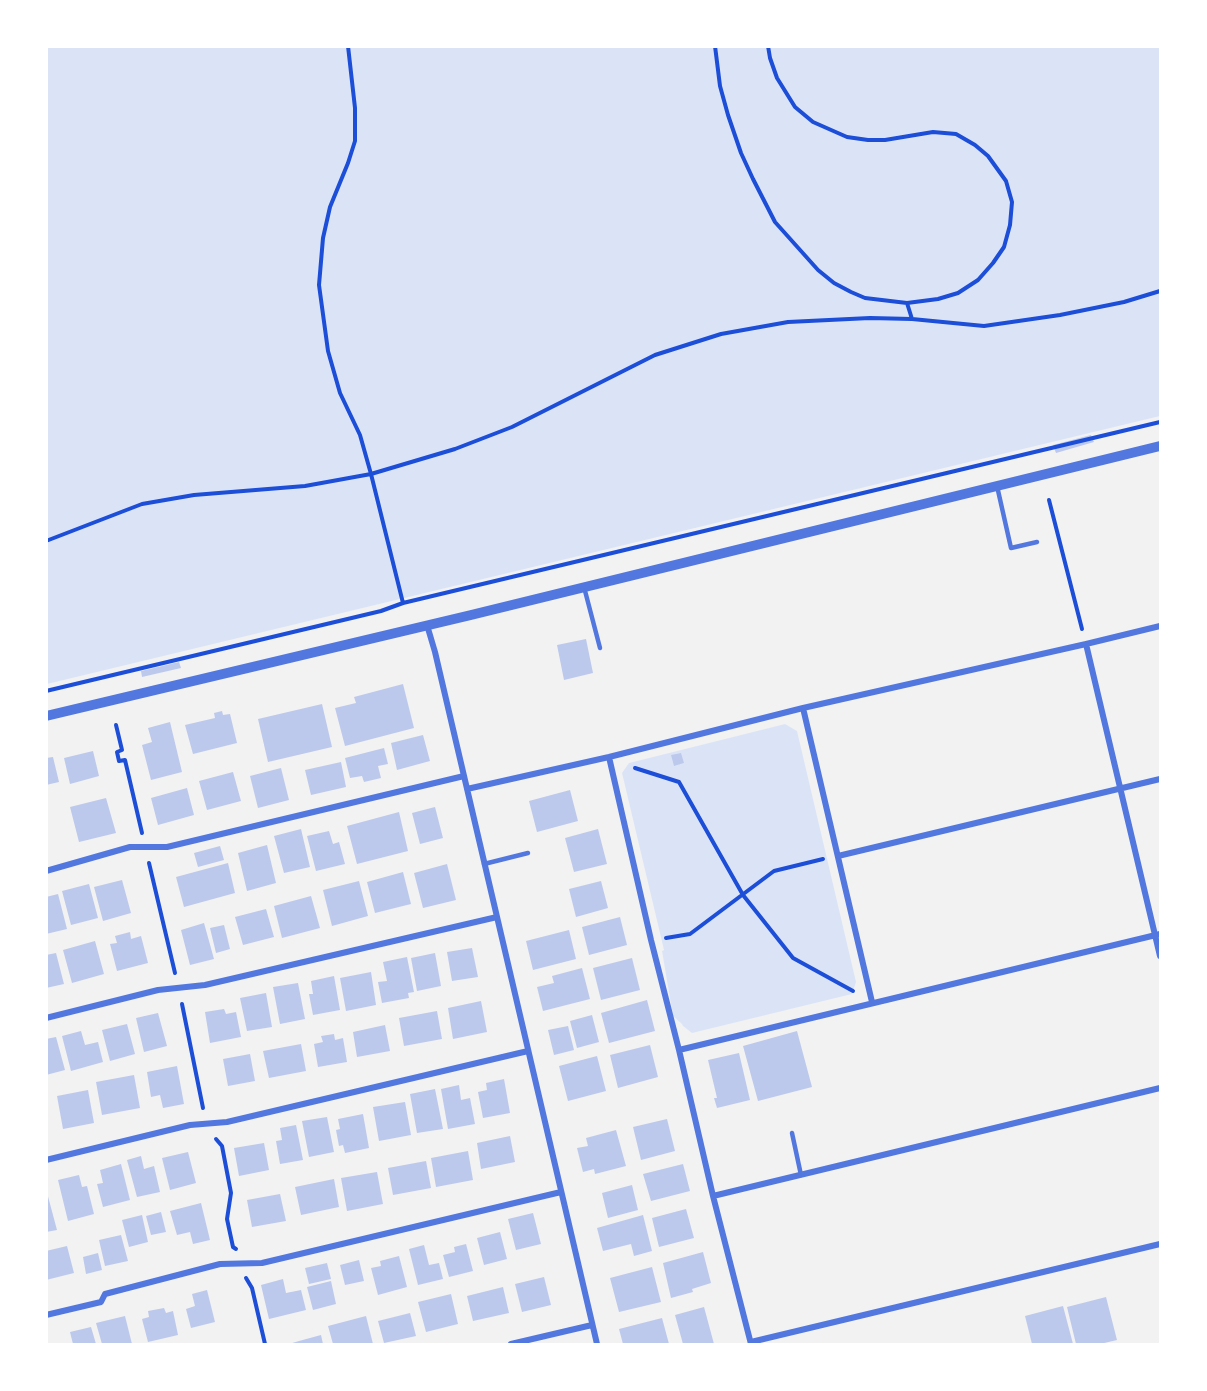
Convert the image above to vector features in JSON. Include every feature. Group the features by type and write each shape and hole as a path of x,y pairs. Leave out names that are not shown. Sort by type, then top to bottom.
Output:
{"street":[{"path":"46,716 1161,446"},
{"path":"427,625 597,1344"},
{"path":"467,789 609,757 803,708 1161,626"},
{"path":"1086,644 1158,934 1161,956"},
{"path":"803,708 873,1002"},
{"path":"609,757 651,940 751,1343 1161,1244"},
{"path":"46,872 130,847 167,847 464,776"},
{"path":"838,856 1161,779"},
{"path":"46,1018 158,990 205,985 497,917"},
{"path":"680,1050 1158,934"},
{"path":"46,1160 190,1125 227,1122 528,1051"},
{"path":"714,1196 1161,1088"},
{"path":"46,1316 101,1302 105,1294 220,1264 262,1263 561,1192"},
{"path":"511,1344 592,1325"}],"lane":[{"path":"997,486 1011,548 1037,542"},
{"path":"584,587 600,648"},
{"path":"484,864 528,853"},
{"path":"792,1133 801,1175"}],"path":[{"path":"348,46 355,108 355,141 330,207 322,238 319,285 328,351 340,393 360,435 403,603"},
{"path":"715,46 720,86 737,143 753,179 775,222 818,270 834,282 865,298 907,303 938,299 958,293 978,280 1004,247 1010,225 1012,202 1006,181 988,156 956,134 933,132 885,140 868,140 847,137 813,122 795,107 781,86 770,58 768,46"},
{"path":"46,541 142,504 195,495 305,486 371,474 454,449 512,427 655,355 721,334 788,322 870,318 912,319 984,326 1071,313 1125,302 1161,291"},
{"path":"907,303 912,319"},
{"path":"46,691 381,611 403,603 1161,422"},
{"path":"1048,500 1086,644"},
{"path":"116,725 122,750 117,752 119,761 125,760 143,837"},
{"path":"609,757 679,782 743,895 793,958 873,1002"},
{"path":"651,940 690,934 774,871 820,860"},
{"path":"149,861 177,978"},
{"path":"181,1001 204,1112"},
{"path":"215,1138 222,1146 231,1193 227,1220 233,1246 237,1250"},
{"path":"246,1278 252,1288 265,1344"}],"shaded area":[{"path":"46,47 1160,47 1160,416 47,684"},
{"path":"785,724 797,731 856,982 852,994 692,1033 673,1016 662,951 664,950 622,773 629,763"}],"building":[{"path":"1091,435 1094,442 1056,453 1053,445"},
{"path":"586,639 593,673 564,680 557,645"},
{"path":"179,662 181,668 142,677 141,671"},
{"path":"403,684 414,728 345,746 335,708 356,703 354,697"},
{"path":"322,704 332,747 268,762 258,719"},
{"path":"222,711 223,715 230,714 237,743 193,754 185,725 215,718 214,713"},
{"path":"170,722 182,772 151,780 142,745 152,742 148,728"},
{"path":"423,735 430,761 397,770 391,743"},
{"path":"384,748 388,764 378,766 381,778 364,782 362,776 350,778 345,758"},
{"path":"93,751 99,776 70,784 64,758"},
{"path":"681,753 684,763 674,766 671,755"},
{"path":"53,757 59,782 46,785 46,758"},
{"path":"341,762 346,787 311,795 305,770"},
{"path":"281,768 289,800 258,808 250,776"},
{"path":"233,772 241,801 207,810 199,781"},
{"path":"187,788 194,815 158,825 151,798"},
{"path":"570,790 578,821 537,832 529,801"},
{"path":"106,798 116,833 79,842 70,807"},
{"path":"435,807 443,838 420,844 412,813"},
{"path":"399,812 408,851 357,864 347,826"},
{"path":"301,829 310,867 284,873 274,836"},
{"path":"598,829 607,864 574,872 565,838"},
{"path":"329,831 333,844 339,842 345,864 316,871 307,836"},
{"path":"267,845 276,883 247,891 238,853"},
{"path":"220,846 224,860 198,867 194,853"},
{"path":"228,863 235,893 184,907 176,877"},
{"path":"447,864 456,900 423,908 414,873"},
{"path":"403,872 411,904 375,913 367,882"},
{"path":"122,880 131,913 103,921 94,887"},
{"path":"359,881 368,916 332,926 323,890"},
{"path":"601,881 608,908 576,917 569,889"},
{"path":"89,884 98,918 71,925 62,891"},
{"path":"58,894 67,929 46,934 46,897"},
{"path":"311,896 320,928 282,938 274,906"},
{"path":"266,909 274,937 243,945 235,917"},
{"path":"620,917 627,945 589,955 582,927"},
{"path":"204,923 214,959 190,965 181,930"},
{"path":"224,925 230,949 216,953 210,928"},
{"path":"569,930 576,959 533,970 526,941"},
{"path":"130,932 131,939 141,936 148,963 117,971 110,944 117,943 115,936"},
{"path":"95,941 104,974 72,983 63,950"},
{"path":"472,948 478,977 452,981 447,952"},
{"path":"56,953 64,984 46,988 46,955"},
{"path":"435,953 441,986 417,991 411,958"},
{"path":"407,957 414,992 408,993 409,998 382,1003 378,982 387,981 383,962"},
{"path":"632,958 640,990 601,1000 593,968"},
{"path":"582,968 590,999 543,1011 537,987 554,983 552,976"},
{"path":"371,972 376,1005 346,1011 340,978"},
{"path":"334,976 340,1010 313,1015 309,994 313,994 311,981"},
{"path":"298,983 305,1019 280,1024 273,987"},
{"path":"266,993 272,1027 247,1031 240,998"},
{"path":"647,1000 655,1031 609,1043 601,1013"},
{"path":"481,1001 487,1032 453,1039 448,1008"},
{"path":"224,1009 226,1014 236,1012 241,1037 210,1043 205,1012"},
{"path":"437,1011 442,1039 404,1046 399,1018"},
{"path":"158,1013 167,1046 144,1052 136,1018"},
{"path":"592,1015 599,1042 577,1048 570,1021"},
{"path":"127,1024 135,1054 110,1061 102,1030"},
{"path":"385,1025 390,1051 357,1057 353,1032"},
{"path":"568,1026 574,1050 554,1055 548,1030"},
{"path":"81,1031 85,1045 98,1042 103,1062 71,1071 62,1036"},
{"path":"797,1031 812,1087 758,1101 743,1046"},
{"path":"334,1034 335,1040 343,1038 347,1062 318,1067 314,1044 323,1042 321,1036"},
{"path":"56,1037 65,1070 46,1075 46,1039"},
{"path":"301,1044 306,1071 269,1078 263,1051"},
{"path":"650,1045 658,1077 618,1088 610,1055"},
{"path":"739,1053 750,1100 717,1108 714,1098 717,1098 708,1060"},
{"path":"250,1054 255,1081 228,1086 223,1059"},
{"path":"597,1056 606,1091 568,1101 559,1066"},
{"path":"177,1066 184,1104 163,1108 160,1095 151,1097 147,1072"},
{"path":"134,1075 140,1108 102,1115 96,1082"},
{"path":"504,1079 510,1113 483,1118 478,1092 487,1090 486,1083"},
{"path":"459,1085 461,1100 470,1098 475,1124 448,1129 441,1089"},
{"path":"435,1089 443,1129 417,1133 410,1094"},
{"path":"88,1090 94,1123 63,1129 57,1096"},
{"path":"405,1102 411,1135 379,1141 373,1107"},
{"path":"363,1114 369,1148 345,1153 343,1145 339,1146 336,1130 340,1129 338,1119"},
{"path":"327,1117 334,1152 309,1157 302,1121"},
{"path":"667,1119 675,1151 641,1160 633,1127"},
{"path":"296,1125 303,1160 280,1164 276,1141 282,1140 280,1128"},
{"path":"616,1130 626,1166 595,1174 594,1169 583,1172 577,1148 588,1146 586,1138"},
{"path":"510,1136 515,1162 481,1169 477,1143"},
{"path":"264,1143 269,1170 239,1176 234,1148"},
{"path":"468,1151 473,1180 436,1187 431,1158"},
{"path":"188,1152 196,1183 170,1190 162,1158"},
{"path":"141,1156 144,1169 154,1166 160,1192 137,1197 127,1160"},
{"path":"426,1161 431,1188 393,1195 388,1168"},
{"path":"121,1164 130,1200 103,1207 97,1184 103,1183 100,1170"},
{"path":"683,1164 690,1191 651,1201 643,1174"},
{"path":"377,1172 383,1204 347,1211 341,1178"},
{"path":"79,1175 82,1187 87,1186 94,1214 68,1221 58,1180"},
{"path":"334,1179 339,1207 301,1215 295,1187"},
{"path":"632,1185 638,1210 608,1218 602,1193"},
{"path":"46,1189 57,1230 46,1232"},
{"path":"280,1194 286,1221 252,1227 247,1200"},
{"path":"201,1203 210,1240 193,1244 190,1232 177,1235 170,1211"},
{"path":"686,1209 694,1238 659,1247 652,1218"},
{"path":"161,1212 166,1232 151,1235 146,1216"},
{"path":"533,1213 541,1244 516,1250 508,1219"},
{"path":"142,1215 148,1242 129,1247 122,1220"},
{"path":"643,1215 652,1251 634,1256 631,1244 603,1251 597,1228"},
{"path":"500,1232 507,1259 484,1265 477,1238"},
{"path":"121,1235 128,1261 105,1266 99,1240"},
{"path":"466,1244 473,1271 449,1277 443,1255 455,1252 454,1247"},
{"path":"424,1245 429,1265 439,1263 443,1279 418,1285 409,1249"},
{"path":"67,1246 74,1273 46,1280 46,1251"},
{"path":"703,1252 711,1283 692,1289 693,1292 671,1298 663,1263"},
{"path":"98,1253 102,1270 86,1274 83,1257"},
{"path":"399,1256 407,1287 378,1295 371,1268 381,1266 380,1261"},
{"path":"359,1260 364,1281 345,1285 340,1265"},
{"path":"327,1263 331,1279 309,1284 305,1268"},
{"path":"652,1267 661,1302 619,1312 610,1278"},
{"path":"544,1277 551,1305 522,1312 515,1284"},
{"path":"283,1279 286,1293 301,1290 306,1310 269,1319 261,1285"},
{"path":"331,1281 336,1304 313,1310 307,1287"},
{"path":"503,1287 509,1313 473,1321 467,1296"},
{"path":"207,1290 215,1322 191,1328 186,1309 195,1306 192,1294"},
{"path":"451,1294 458,1324 426,1332 418,1302"},
{"path":"1106,1297 1117,1340 1100,1344 1076,1344 1067,1307"},
{"path":"1063,1306 1073,1344 1032,1344 1025,1316"},
{"path":"704,1307 714,1344 683,1344 675,1315"},
{"path":"164,1308 166,1313 173,1311 178,1335 148,1342 142,1319 149,1317 148,1311"},
{"path":"410,1313 416,1336 384,1343 378,1321"},
{"path":"125,1316 132,1344 102,1344 96,1323"},
{"path":"366,1316 373,1344 333,1344 328,1326"},
{"path":"662,1318 669,1344 623,1344 619,1329"},
{"path":"91,1327 96,1344 73,1344 70,1332"},
{"path":"321,1335 323,1344 289,1344 299,1341"}]}
